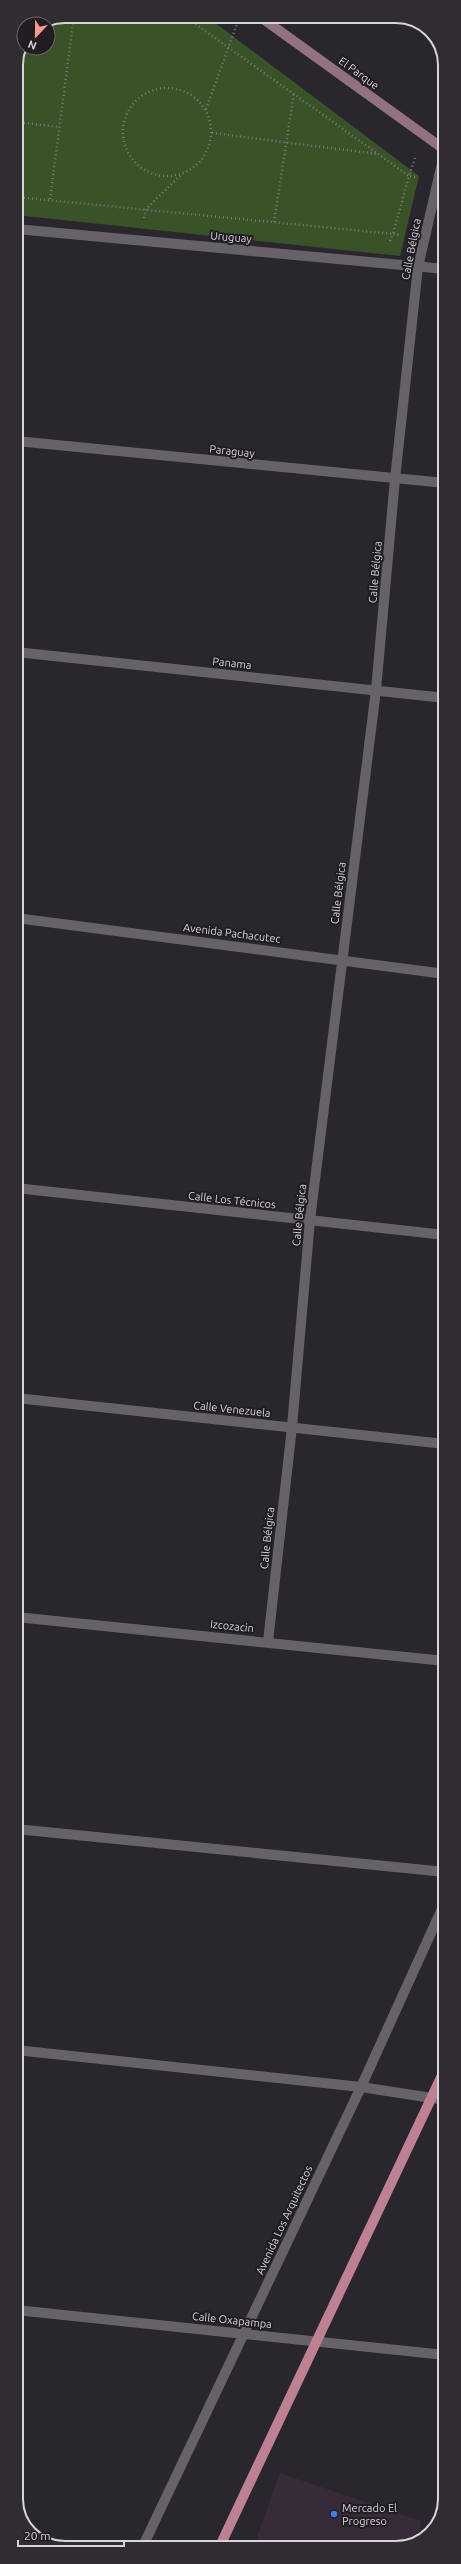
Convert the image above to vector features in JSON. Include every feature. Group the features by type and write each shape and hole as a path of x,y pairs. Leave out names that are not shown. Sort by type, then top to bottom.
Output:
{"main road":[{"name":"El Parque","path":"276,23 438,145"},
{"path":"222,2541 315,2341 438,2084"}],"street":[{"name":"Calle Bélgica","path":"268,1642 292,1427 310,1220 376,690 395,479 418,267 438,180"},
{"name":"Uruguay","path":"23,230 438,268"},
{"name":"Paraguay","path":"23,442 438,482"},
{"name":"Panama","path":"23,653 438,697"},
{"name":"Avenida Pachacutec","path":"23,919 342,959 438,973"},
{"name":"Calle Los Técnicos","path":"23,1189 438,1234"},
{"name":"Calle Venezuela","path":"23,1399 438,1443"},
{"name":"Izcozacin","path":"23,1618 438,1660"},
{"path":"23,1830 438,1871"},
{"name":"Avenida Los Arquitectos","path":"145,2541 361,2087 438,1917"},
{"path":"23,2051 361,2087 438,2100"},
{"name":"Calle Oxapampa","path":"23,2311 438,2354"}],"path":[{"path":"50,199 73,23"},
{"path":"23,197 393,234 409,176 195,23"},
{"path":"206,110 238,23"},
{"path":"163,88 180,89 195,97 206,110 212,133 210,146 203,158 194,168 182,174 166,177 149,173 135,164 126,150 122,133 124,116 133,102 142,95 163,88"},
{"path":"274,222 294,94"},
{"path":"23,123 59,127"},
{"path":"212,133 379,154"},
{"path":"139,240 146,209 182,174"}],"shaded area":[{"name":"Mercado El Progreso","path":"280,2473 421,2521 420,2533 410,2539 402,2541 256,2540"}],"green space":[{"path":"215,23 419,176 400,256 23,216 24,56 56,56 56,24"}],"place":[{"name":"Mercado El Progreso","path":"334,2514"}]}
